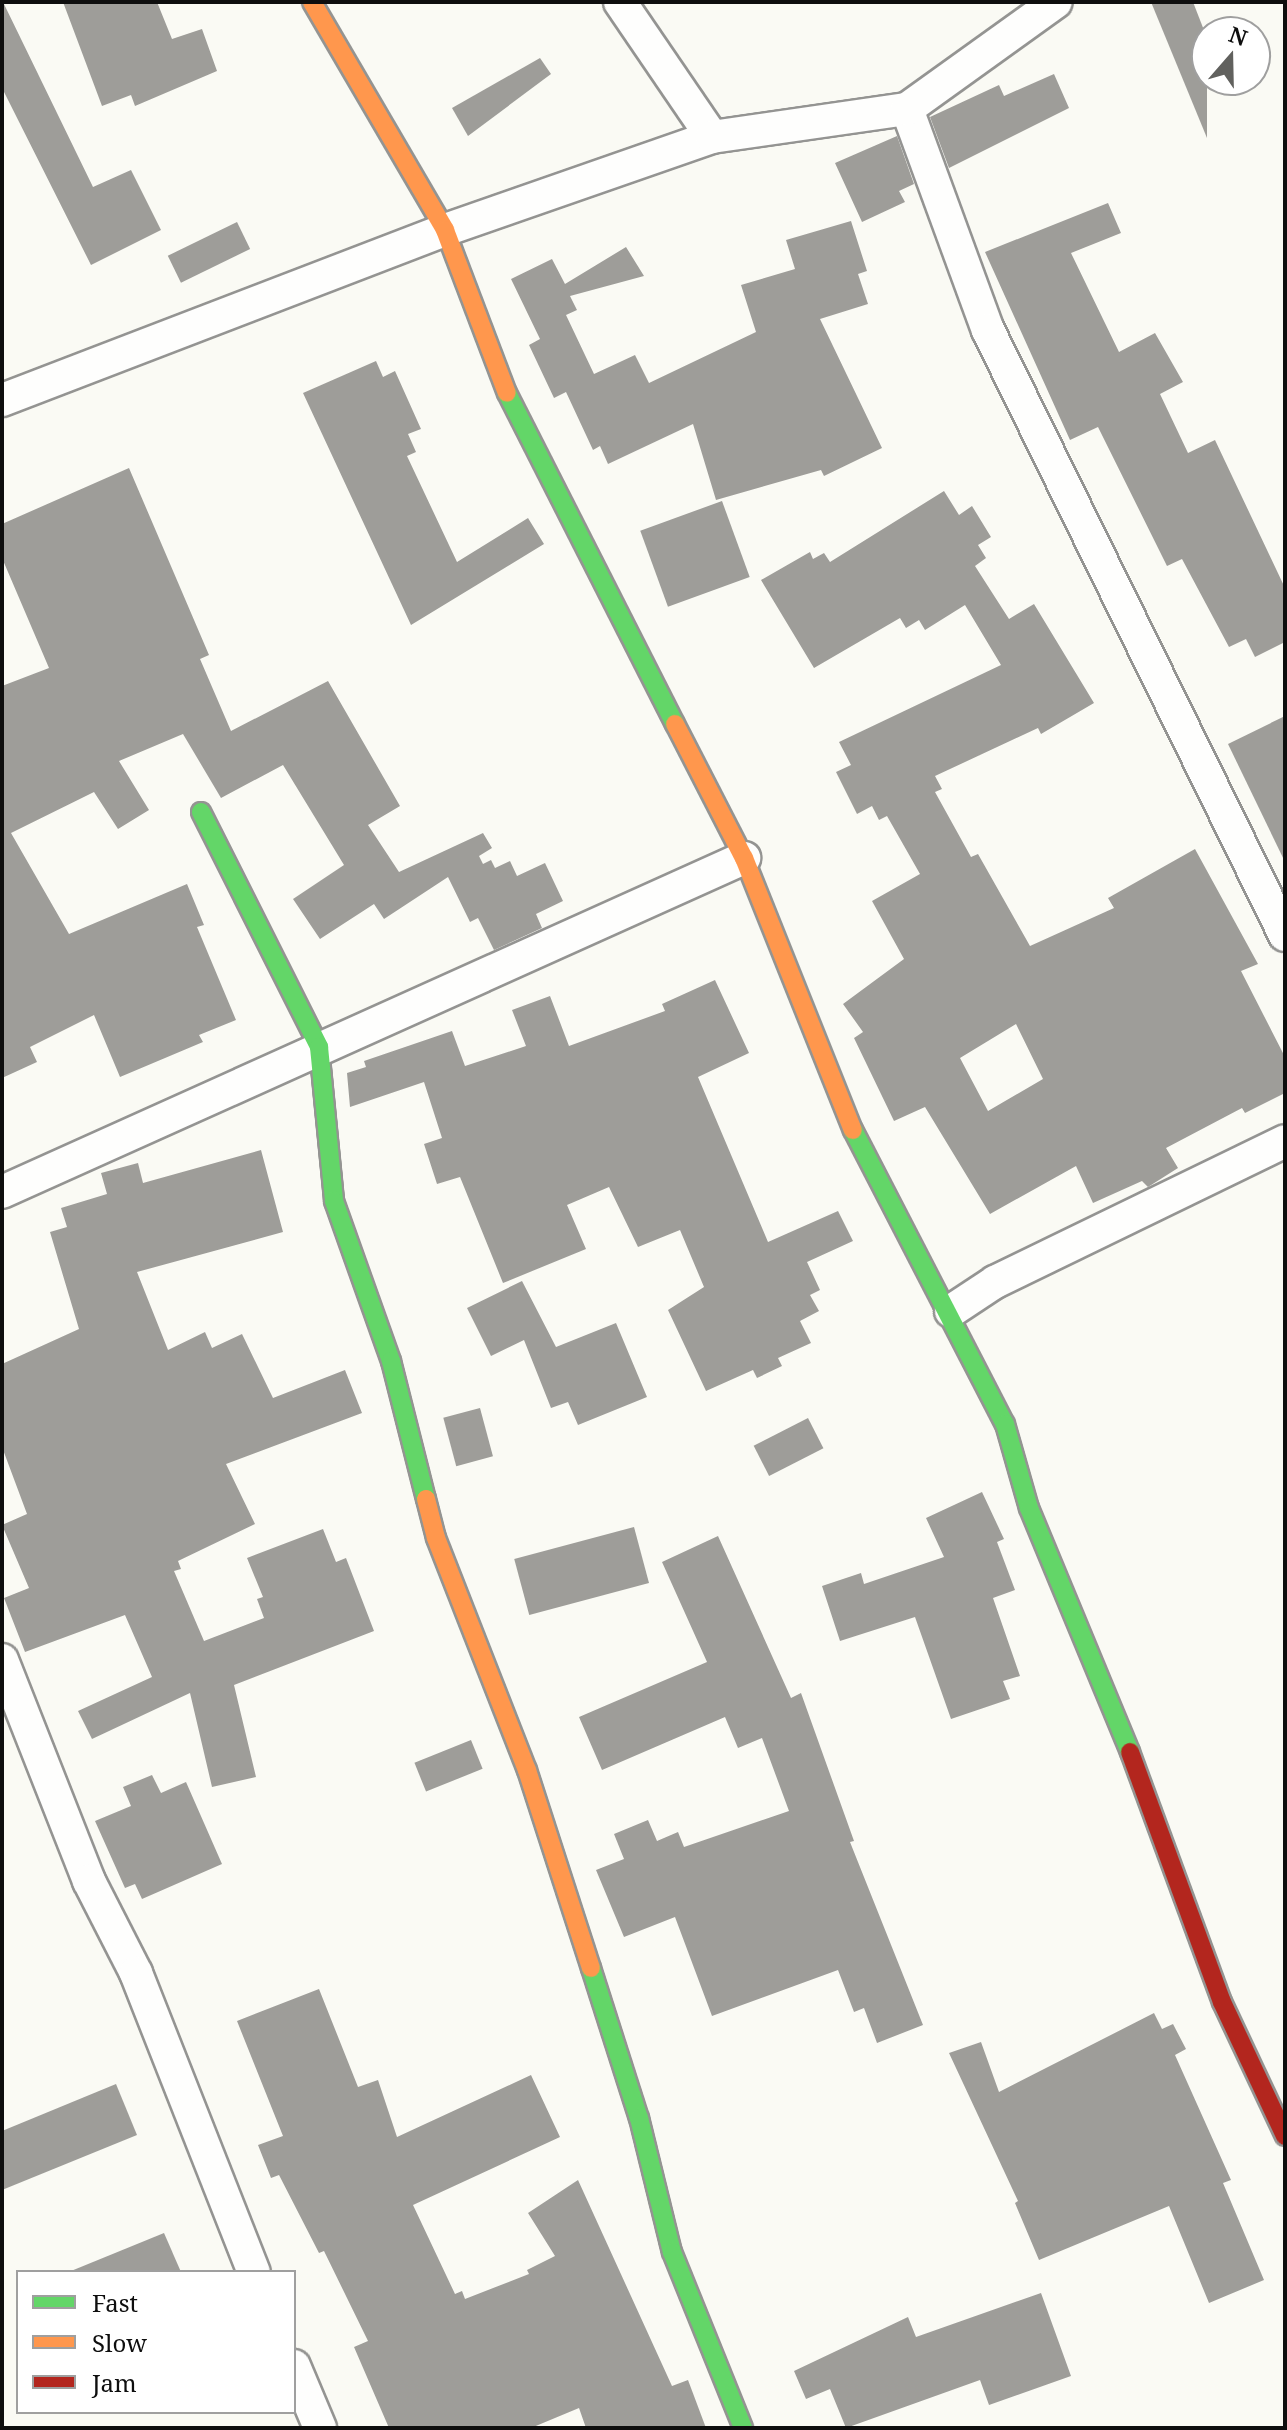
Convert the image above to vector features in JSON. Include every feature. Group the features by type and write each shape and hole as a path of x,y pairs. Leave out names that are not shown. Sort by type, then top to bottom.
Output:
{"street":[{"path":"312,2 445,230 518,423 744,858 855,1135 951,1311 1005,1424 1029,1508 1121,1728 1222,2002 1285,2136"},
{"path":"620,2 712,137"},
{"path":"2,400 445,230 712,137 907,109 1056,2"},
{"path":"907,109 988,330 1285,935"},
{"path":"201,812 319,1047 334,1201 391,1361 436,1538 527,1770 639,2118 672,2252 743,2428"},
{"path":"2,1192 744,858"},
{"path":"951,1311 995,1282 1285,1141"},
{"path":"2,1660 89,1881 136,1973 253,2270"},
{"path":"296,2371 320,2428"}],"building":[{"path":"3,2 93,187 131,170 161,230 91,265 2,88"},
{"path":"63,2 157,2 172,39 202,29 217,71 135,106 131,95 102,106"},
{"path":"1151,2 1193,2 1198,16 1191,16 1191,96 1207,96 1207,138"},
{"path":"540,58 551,74 468,136 452,108"},
{"path":"1054,74 1069,108 949,168 930,117 999,85 1004,96"},
{"path":"897,136 914,184 899,191 905,202 862,222 835,163"},
{"path":"1108,203 1121,233 1071,253 1119,352 1155,333 1183,382 1160,394 1188,453 1215,440 1285,588 1285,642 1255,657 1246,639 1229,647 1182,559 1167,566 1098,427 1070,440 985,252"},
{"path":"851,221 867,271 858,274 868,304 820,319 882,448 824,476 821,470 716,500 693,424 608,464 600,446 593,450 566,392 554,398 529,345 540,339 511,279 552,259 565,284 626,247 644,276 570,296 577,310 566,315 594,374 635,355 649,383 756,332 741,285 795,269 786,240"},
{"path":"237,222 250,249 181,283 168,256"},
{"path":"376,361 383,377 395,371 421,429 408,434 416,452 407,456 457,562 528,518 544,544 411,625 303,393"},
{"path":"129,468 209,655 200,659 231,731 328,681 400,806 368,825 399,872 483,833 492,848 479,856 483,864 491,860 495,868 510,861 517,876 545,863 563,901 536,914 542,928 494,950 478,918 470,922 448,877 384,919 374,904 320,939 293,899 344,865 283,765 221,798 183,734 119,761 149,810 118,829 94,792 11,833 69,934 187,884 204,925 197,927 236,1020 199,1035 203,1042 120,1077 94,1015 30,1047 37,1062 2,1078 2,686 49,668 2,558 2,524"},
{"path":"944,491 959,515 972,506 991,537 978,545 986,558 975,566 1009,619 1034,604 1094,703 1041,734 1038,728 935,776 942,789 935,792 971,857 978,854 1030,946 1114,908 1108,898 1195,849 1258,964 1241,971 1285,1057 1285,1093 1245,1113 1242,1108 1166,1148 1178,1168 1148,1187 1142,1181 1093,1203 1076,1166 990,1214 925,1107 894,1121 854,1038 863,1032 843,1004 904,959 872,901 920,874 887,816 879,820 872,806 857,814 836,772 851,765 839,742 1001,665 965,605 925,630 919,620 906,628 900,618 814,668 761,580 810,552 813,559 824,553 830,562","holes":["1016,1024 1043,1079 988,1111 960,1058"]},
{"path":"722,501 750,577 668,607 640,531"},
{"path":"1285,716 1285,862 1228,744"},
{"path":"715,980 749,1053 698,1077 768,1242 838,1211 853,1241 807,1262 820,1290 810,1295 819,1311 800,1321 811,1343 778,1358 782,1366 757,1378 753,1370 706,1391 668,1310 704,1287 680,1230 638,1247 609,1187 567,1205 586,1249 503,1283 460,1177 437,1184 424,1144 442,1138 424,1082 350,1107 347,1073 366,1067 364,1061 452,1031 465,1066 526,1046 512,1010 550,996 569,1046 665,1011 662,1004"},
{"path":"261,1150 283,1232 137,1272 168,1350 205,1332 212,1348 242,1334 273,1398 345,1370 362,1413 226,1464 255,1524 178,1561 181,1569 174,1571 204,1641 264,1618 257,1599 263,1597 247,1558 323,1529 336,1562 346,1558 374,1631 234,1685 256,1777 212,1787 190,1693 92,1739 78,1711 152,1677 125,1615 25,1652 4,1598 29,1588 2,1525 27,1514 2,1447 2,1364 79,1329 50,1232 67,1227 61,1208 107,1194 101,1173 138,1163 143,1183"},
{"path":"522,1281 556,1347 616,1323 647,1397 578,1425 568,1402 551,1408 524,1340 491,1356 467,1308"},
{"path":"480,1408 493,1456 456,1466 443,1418"},
{"path":"808,1418 823,1448 769,1476 754,1446"},
{"path":"982,1492 1004,1539 997,1542 1015,1590 993,1598 1020,1676 1003,1681 1010,1699 951,1719 915,1617 840,1641 822,1586 861,1573 864,1584 944,1557 926,1518"},
{"path":"634,1527 649,1583 529,1615 514,1559"},
{"path":"718,1536 791,1698 801,1693 854,1841 850,1842 923,2025 877,2043 864,2008 854,2012 838,1970 712,2016 675,1917 624,1937 596,1870 624,1859 614,1834 648,1820 657,1841 678,1832 684,1847 789,1811 762,1738 738,1748 725,1717 602,1770 579,1717 707,1662 662,1562"},
{"path":"471,1740 483,1769 426,1792 414,1763"},
{"path":"152,1775 161,1793 186,1782 222,1864 142,1899 135,1884 125,1888 95,1821 131,1806 123,1787"},
{"path":"319,1989 358,2087 378,2080 397,2137 531,2075 560,2137 413,2205 455,2294 462,2291 465,2299 529,2274 527,2270 555,2256 528,2213 578,2180 672,2386 688,2380 706,2428 586,2428 579,2408 531,2428 389,2428 354,2347 368,2341 324,2251 319,2253 279,2175 271,2178 258,2145 283,2136 237,2021"},
{"path":"1154,2013 1162,2029 1173,2024 1186,2049 1175,2055 1231,2180 1223,2183 1264,2280 1209,2303 1169,2206 1039,2260 1015,2203 1018,2201 949,2053 981,2042 999,2092"},
{"path":"116,2084 137,2135 2,2190 2,2131"},
{"path":"164,2233 180,2270 73,2270"},
{"path":"1041,2293 1071,2376 989,2405 980,2380 846,2428 830,2389 806,2399 794,2371 908,2317 916,2337"}],"traffic: fast":[{"path":"507,393 675,724"},
{"path":"201,812 319,1047 334,1201 391,1361 426,1499"},
{"path":"853,1130 1005,1424 1029,1508 1130,1752"},
{"path":"591,1968 639,2118 672,2252 743,2428"}],"traffic: slow":[{"path":"312,2 445,230 507,393"},
{"path":"675,724 744,858 853,1130"},
{"path":"426,1499 436,1538 527,1770 591,1968"}],"traffic: jam":[{"path":"1130,1752 1222,2002 1285,2136"}]}
